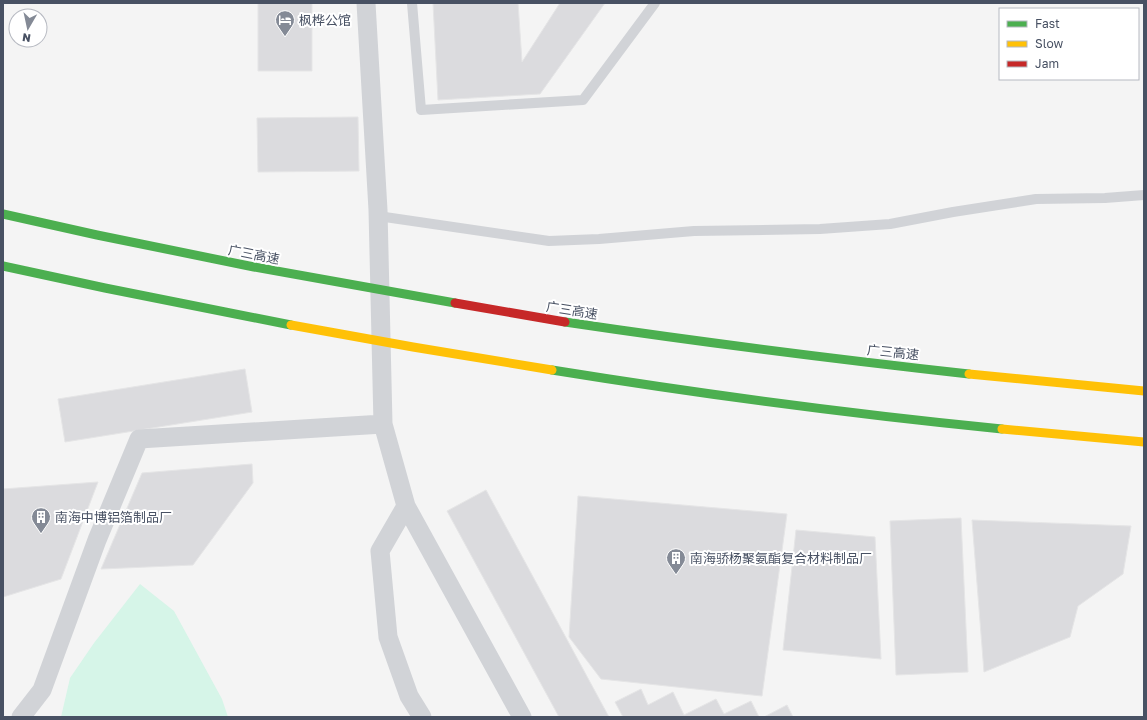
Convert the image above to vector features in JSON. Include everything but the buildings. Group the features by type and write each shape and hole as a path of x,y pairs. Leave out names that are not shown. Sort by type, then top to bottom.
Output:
{"highway":[{"name":"广三高速","path":"3,214 254,267 531,317 665,337 832,359 1144,391"},
{"path":"3,266 250,318 523,366 827,410 1144,442"}],"street":[{"path":"366,3 378,216 383,424 406,506 522,717"},
{"path":"21,717 42,690 97,540 139,439 383,424"},
{"path":"406,506 380,550 388,637 409,696 422,717"}],"lane":[{"path":"412,3 421,110 583,100 655,3"},
{"path":"378,216 549,241 599,239 694,231 820,229 890,224 1036,199 1105,198 1144,195"}],"green space":[{"path":"140,584 174,611 222,699 228,717 61,717 70,678 94,643"}],"traffic: fast":[{"path":"3,214 254,267 455,303"},
{"path":"3,266 291,325"},
{"path":"565,322 767,350 969,374"},
{"path":"552,370 776,403 1002,429"}],"traffic: slow":[{"path":"291,325 552,370"},
{"path":"969,374 1144,391"},
{"path":"1002,429 1144,442"}],"traffic: jam":[{"path":"455,303 565,322"}],"place":[{"name":"枫桦公馆","path":"285,37"},
{"name":"南海中博铝箔制品厂","path":"41,534"},
{"name":"南海骄杨聚氨酯复合材料制品厂","path":"676,575"}]}
